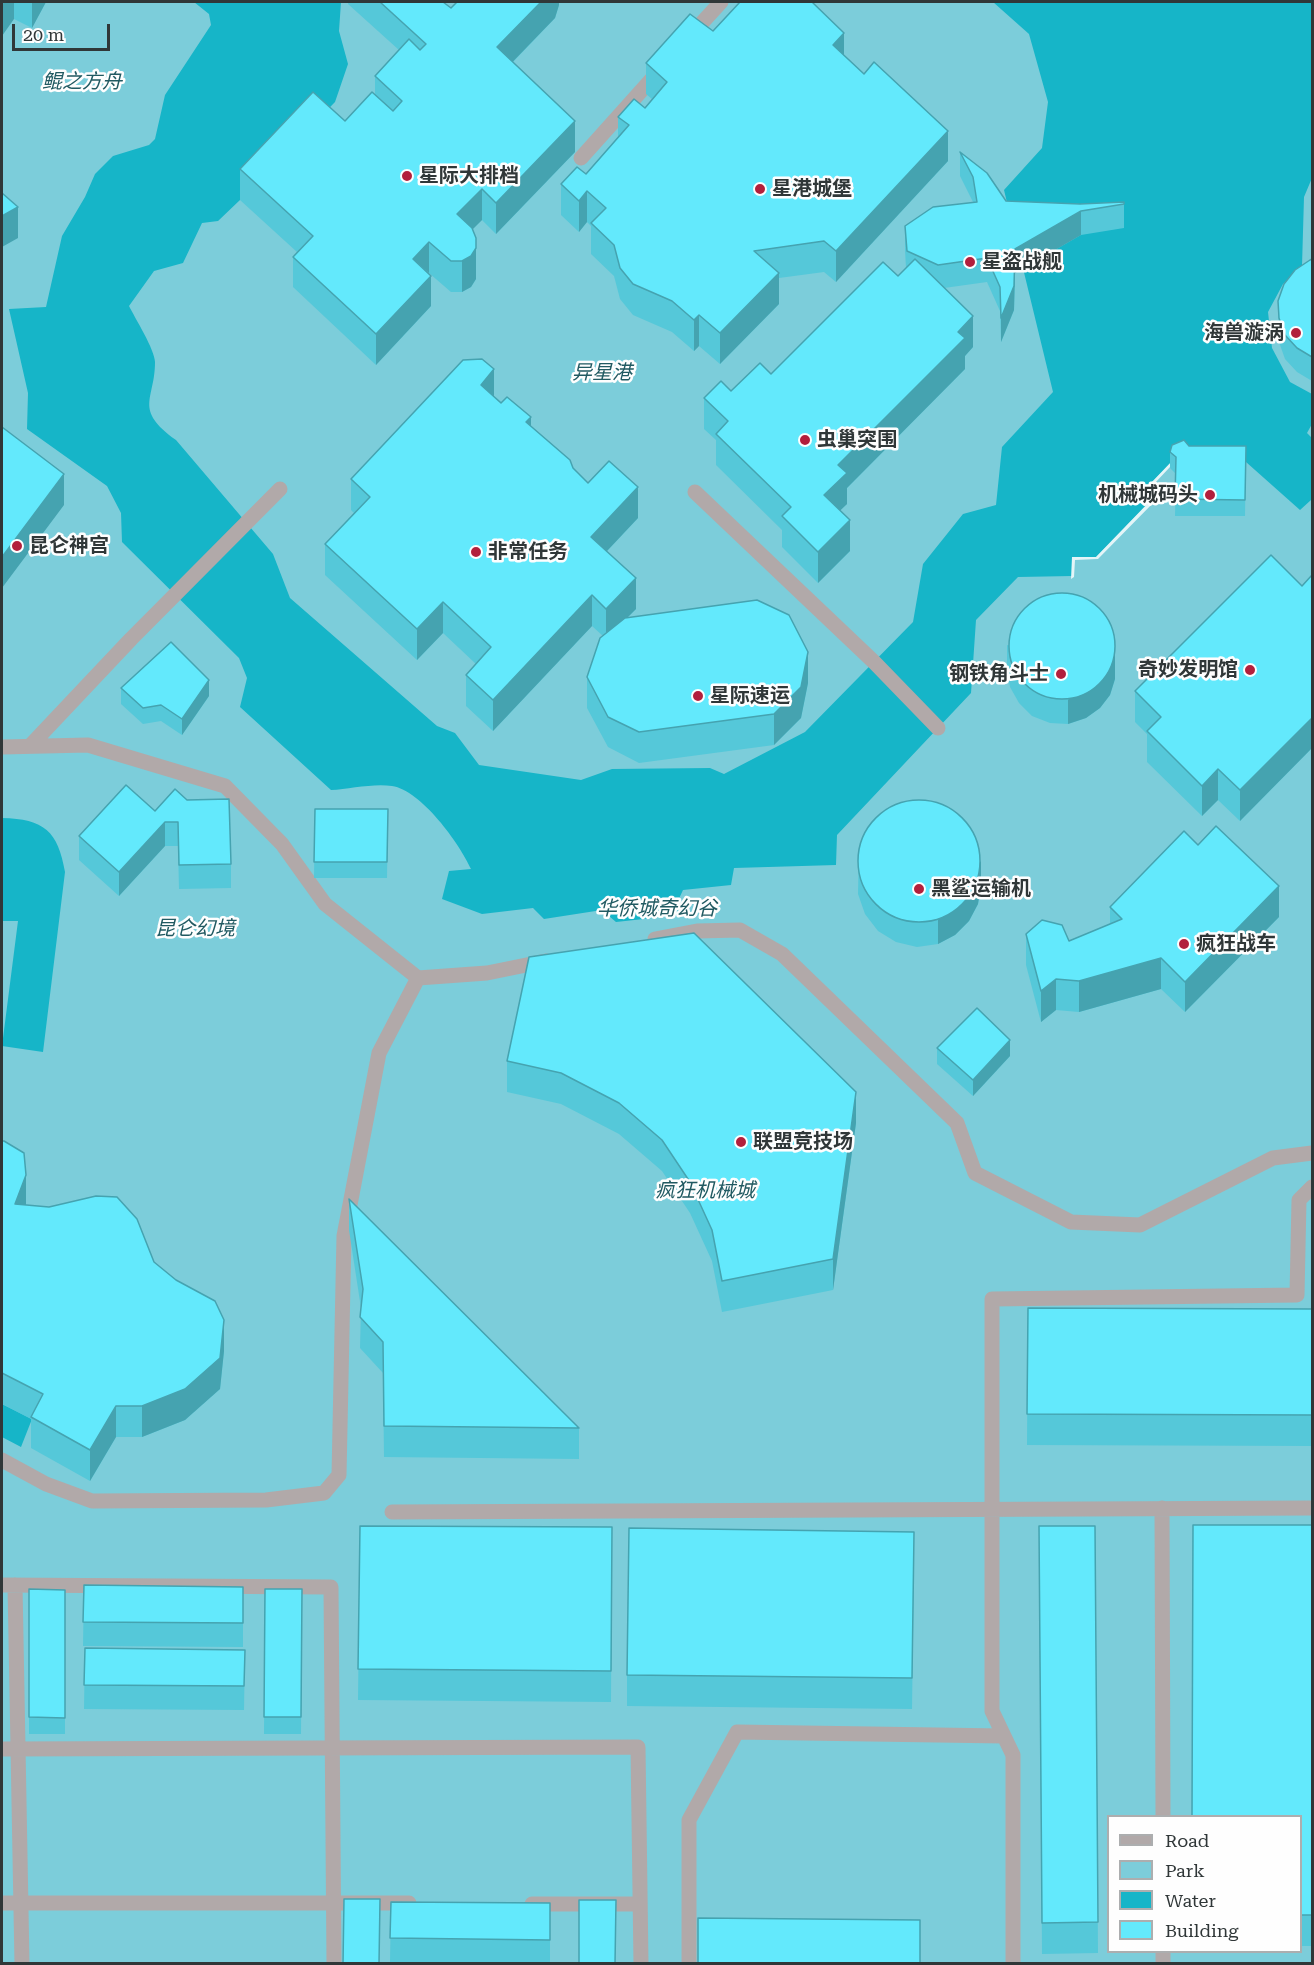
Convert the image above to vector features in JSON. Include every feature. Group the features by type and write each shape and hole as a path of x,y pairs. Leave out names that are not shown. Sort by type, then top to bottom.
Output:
{"street":[{"path":"682,45 721,2"},
{"path":"580,158 666,62"},
{"path":"30,746 131,639 280,489"},
{"path":"695,492 874,662 938,728"},
{"path":"2,747 88,745 225,786 282,844 325,904 418,978 487,973 557,959"},
{"path":"639,943 697,931 740,930 782,954 957,1123 975,1173 1071,1222 1140,1225 1273,1158 1312,1153"},
{"path":"2,1460 46,1484 92,1501 266,1500 324,1493 339,1475 344,1236 379,1053 418,978"},
{"path":"1013,1964 1013,1755 992,1711 992,1299 1297,1295 1299,1200 1312,1187"},
{"path":"1162,1508 1163,1815"},
{"path":"392,1512 1312,1508"},
{"path":"22,1964 22,1903 9,1749 8,1585 331,1587 334,1964"},
{"path":"688,1964 689,1820 737,1732 1004,1736"},
{"path":"9,1749 638,1747 641,1964"},
{"path":"2,1903 428,1904"},
{"path":"511,1904 640,1904"}],"green space":[{"name":"华侨城奇幻谷","path":"2,2 1312,2 1312,1963 2,1964"}],"water":[{"path":"194,2 341,2 339,31 348,64 335,102 218,221 202,223 183,263 154,271 129,306 148,342 155,362 150,412 273,554 290,598 437,726 455,733 479,765 581,780 612,769 710,768 724,774 805,732 913,622 923,564 963,514 996,505 1002,447 1053,392 1004,190 1042,148 1048,102 1029,34 993,2 1312,2 1312,178 1304,197 1302,266 1283,284 1268,312 1272,348 1290,382 1312,394 1312,424 1307,433 1312,438 1312,501 1300,510 1246,462 1177,457 1151,483 1154,497 1096,557 1072,557 1072,576 1018,577 976,620 971,693 837,835 836,865 734,868 731,885 683,890 671,916 616,922 602,910 544,919 533,908 482,914 442,899 449,871 471,869 449,833 427,807 415,797 392,786 331,790 240,707 247,678 239,658 122,542 121,513 107,486 27,429 28,393 9,309 46,307 62,236 85,197 95,174 113,156 149,145 155,139 165,95 211,25 209,14"},
{"path":"2,818 29,821 47,830 58,846 65,872 43,1052 2,1046 18,921 2,921"},
{"path":"2,1404 32,1419 21,1447 2,1437"}],"pier":[{"path":"1172,461 1170,467 1154,484 1157,499 1098,559 1075,560 1074,577 1071,579 1072,557 1096,557 1154,497 1151,483"}],"building":[{"name":"星际大排档","path":"380,2 443,2 451,8 457,2 541,2 497,47 575,121 496,203 482,189 457,214 472,228 476,238 476,248 471,256 462,261 451,261 429,242 413,259 431,276 376,334 293,257 313,236 240,169 313,92 345,121 372,92 393,111 402,101 375,76 409,39 420,50 426,44"},
{"name":"星港城堡","path":"740,2 812,2 844,33 833,45 864,74 874,62 948,131 836,251 824,241 754,251 779,273 720,333 699,315 694,320 672,301 633,284 620,268 614,245 591,223 606,208 587,191 579,201 561,184 577,167 586,174 629,125 618,117 634,99 645,108 667,82 646,63 690,14 713,31"},
{"path":"960,152 987,173 1006,201 1080,204 1124,202 1124,204 1081,211 1015,249 1014,286 1001,318 1000,287 987,258 938,265 907,251 905,226 933,207 977,202 973,177"},
{"path":"2,193 18,207 2,216"},
{"name":"虫巢突围","path":"915,259 973,316 958,332 965,338 838,465 847,473 824,495 850,520 818,552 782,516 791,507 716,434 728,421 704,398 721,381 731,391 760,363 771,374 883,262 898,276"},
{"name":"海兽漩涡","path":"1312,259 1312,357 1297,348 1285,335 1279,318 1278,301 1284,284 1295,270"},
{"name":"非常任务","path":"482,359 494,369 481,385 501,403 507,397 531,417 526,422 570,460 573,468 588,483 609,461 638,487 591,537 636,578 606,609 592,595 493,700 466,675 491,647 443,602 417,629 325,544 370,497 351,479 463,360"},
{"path":"2,427 64,474 2,557"},
{"name":"机械城码头","path":"1184,440 1189,446 1246,446 1245,500 1175,499 1176,457 1170,452 1172,445"},
{"name":"奇妙发明馆","path":"1271,555 1302,586 1312,575 1312,718 1240,790 1218,769 1202,786 1147,731 1161,717 1135,691"},
{"name":"钢铁角斗士","path":"1062,593 1082,597 1100,608 1111,626 1115,646 1111,666 1100,684 1082,695 1062,699 1042,695 1024,684 1013,666 1009,646 1013,626 1024,608 1042,597"},
{"name":"星际速运","path":"757,600 789,615 808,652 801,687 774,714 639,732 608,717 587,677 600,638 625,618"},
{"path":"171,642 209,680 182,719 161,705 143,708 121,688"},
{"path":"126,785 155,811 175,789 187,800 229,799 231,864 179,865 178,822 165,822 119,872 79,836"},
{"name":"黑鲨运输机","path":"919,800 942,804 962,818 976,838 980,861 976,884 962,904 942,918 919,922 896,918 876,904 862,884 858,861 862,838 876,818 896,804"},
{"path":"315,809 388,809 387,862 314,862"},
{"name":"疯狂战车","path":"1216,826 1279,886 1185,982 1161,958 1079,981 1056,979 1041,991 1026,934 1042,920 1062,925 1069,941 1122,919 1110,907 1184,831 1198,845"},
{"name":"联盟竞技场","path":"694,933 856,1092 833,1259 722,1281 712,1230 690,1182 662,1140 619,1103 561,1073 507,1061 529,957"},
{"path":"977,1008 1010,1040 973,1080 937,1048"},
{"path":"2,1141 24,1153 26,1175 15,1204 49,1207 96,1196 117,1197 137,1219 154,1262 176,1280 215,1301 224,1320 220,1358 185,1389 142,1406 116,1406 90,1450 31,1417 43,1394 2,1373"},
{"path":"349,1199 579,1428 384,1426 383,1342 360,1317 363,1289"},
{"path":"1028,1308 1312,1309 1312,1415 1027,1414"},
{"path":"1193,1525 1312,1525 1312,1915 1302,1915 1302,1815 1192,1815"},
{"path":"360,1526 612,1527 611,1671 358,1669"},
{"path":"1039,1526 1095,1526 1098,1922 1042,1923"},
{"path":"629,1528 914,1532 912,1678 627,1675"},
{"path":"84,1585 243,1587 243,1623 83,1622"},
{"path":"29,1589 65,1590 65,1718 29,1717"},
{"path":"265,1589 302,1589 301,1717 264,1717"},
{"path":"85,1648 245,1650 244,1686 84,1685"},
{"path":"344,1899 380,1899 379,1964 343,1964"},
{"path":"579,1900 616,1900 615,1964 579,1964"},
{"path":"391,1902 550,1903 550,1940 390,1938"},
{"path":"698,1918 920,1920 920,1964 698,1964"}],"place":[{"name":"星际大排档","path":"407,176"},
{"name":"星港城堡","path":"760,189"},
{"name":"星盗战舰","path":"970,262"},
{"name":"海兽漩涡","path":"1296,333"},
{"name":"虫巢突围","path":"805,440"},
{"name":"机械城码头","path":"1210,495"},
{"name":"昆仑神宫","path":"17,546"},
{"name":"非常任务","path":"476,552"},
{"name":"奇妙发明馆","path":"1250,670"},
{"name":"钢铁角斗士","path":"1061,674"},
{"name":"星际速运","path":"698,696"},
{"name":"黑鲨运输机","path":"919,889"},
{"name":"疯狂战车","path":"1184,944"},
{"name":"联盟竞技场","path":"741,1142"}],"park label":[{"name":"鲲之方舟","path":"82,82"},
{"name":"异星港","path":"602,373"},
{"name":"昆仑幻境","path":"195,929"},
{"name":"疯狂机械城","path":"705,1191"}]}
